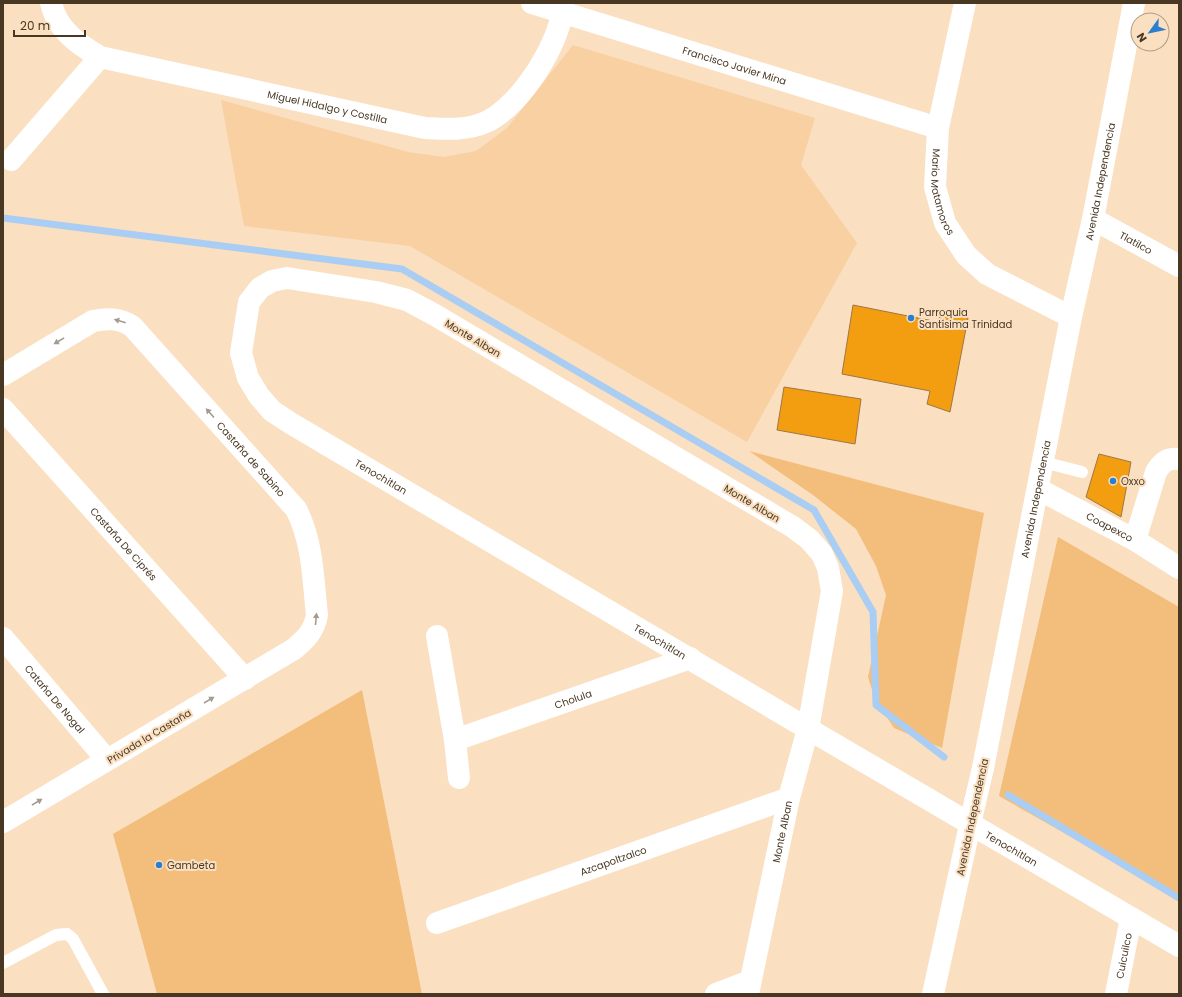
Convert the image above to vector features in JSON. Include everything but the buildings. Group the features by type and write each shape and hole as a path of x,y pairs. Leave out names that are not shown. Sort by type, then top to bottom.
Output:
{"street":[{"name":"Miguel Hidalgo y Costilla","path":"51,3 62,28 77,44 100,57 425,128 456,130 486,122 508,106 530,81 550,51 563,8"},
{"name":"Francisco Javier Mina","path":"532,3 563,8 938,128"},
{"name":"Mario Matamoros","path":"965,3 938,128 935,187 945,223 966,255 987,274 1071,317"},
{"name":"Avenida Independencia","path":"933,994 983,768 1071,317 1093,219 1134,3"},
{"path":"11,160 100,57"},
{"name":"Tlatilco","path":"1093,219 1179,266"},
{"name":"Monte Alban","path":"272,281 287,278 376,292 407,300 435,315 793,527 810,540 822,554 828,568 832,591 808,729 789,798 749,988"},
{"name":"Tenochitlan","path":"272,281 260,288 249,302 241,353 248,378 259,396 272,411 970,825 1179,946"},
{"name":"Castaña de Sabino","path":"3,375 93,321 105,318 122,320 132,326 296,509 304,524 308,540 317,615 315,626 311,634 294,649"},
{"name":"Castaña De Ciprés","path":"3,409 245,679"},
{"path":"1135,540 1156,472 1161,464 1169,459 1179,459"},
{"name":"Coapexco","path":"1038,489 1135,540 1179,568"},
{"path":"437,636 455,740 459,778"},
{"name":"Cataña De Nogal","path":"3,638 107,760"},
{"name":"Privada la Castaña","path":"3,822 294,649"},
{"name":"Cholula","path":"455,740 690,658"},
{"name":"Azcapoltzalco","path":"437,923 789,798"},
{"name":"Cuicuilco","path":"1116,994 1131,918"},
{"path":"716,994 749,988"}],"lane":[{"path":"1043,462 1082,472"},
{"path":"3,963 56,935 68,934 73,939 104,994"}],"shaded area":[{"path":"573,45 815,118 801,165 857,243 747,442 410,246 244,226 221,100 408,152 444,157 476,151 507,128"},
{"path":"749,451 984,513 942,748 894,728 875,699 868,677 886,595 876,566 856,529 813,495"},
{"path":"1058,537 1179,607 1179,898 999,796"},
{"path":"362,690 422,994 157,994 113,834"}],"waterway":[{"path":"3,218 402,269 814,510 873,612 876,705 944,757"},
{"path":"1008,795 1179,898"}],"place":[{"name":"Parroquia Santísima Trinidad","path":"911,318"},
{"name":"Oxxo","path":"1113,481"},
{"name":"Gambeta","path":"159,865"}]}
